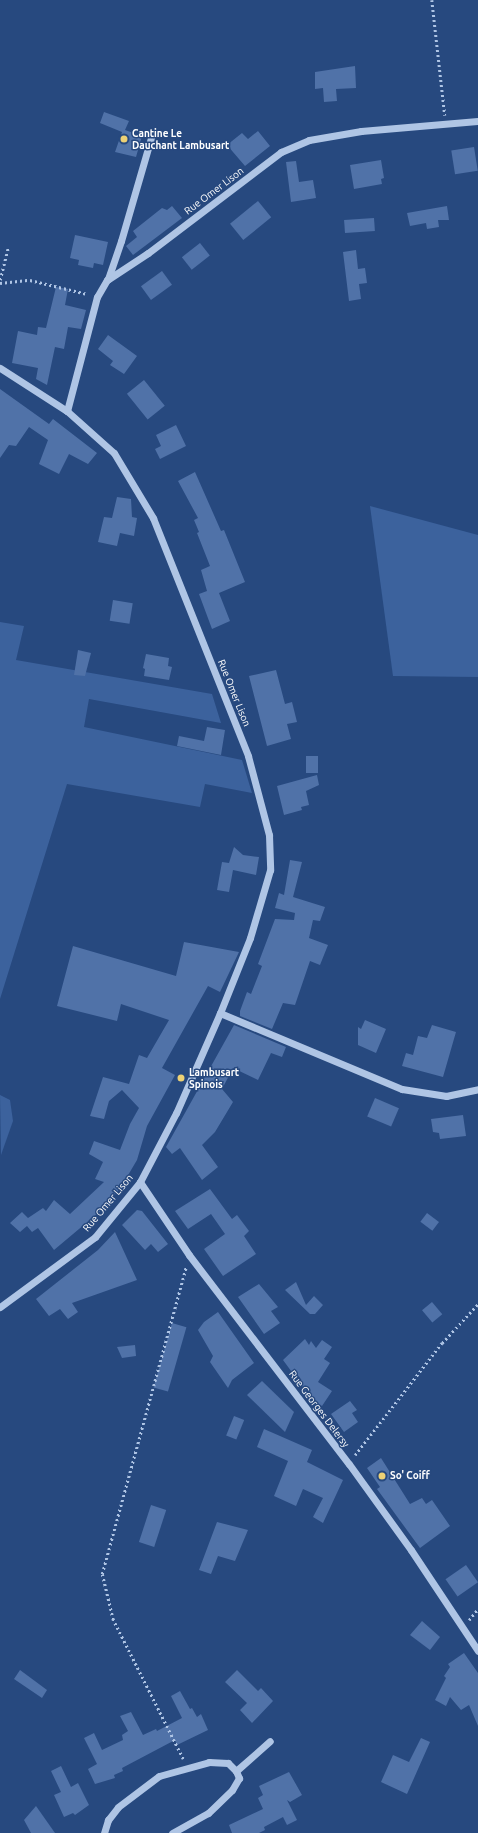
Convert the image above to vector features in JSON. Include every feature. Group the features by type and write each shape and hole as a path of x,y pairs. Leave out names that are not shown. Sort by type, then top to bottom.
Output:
{"street":[{"name":"Rue Omer Lison","path":"67,411 97,297 107,280 148,253 281,152 309,140 361,131 478,121"},
{"path":"107,280 121,241 152,134"},
{"name":"Rue Omer Lison","path":"0,368 67,411 114,453 153,518 248,756 269,835 270,870 250,938 220,1013 176,1113 140,1182 95,1237 0,1307"},
{"path":"220,1013 402,1089 446,1096 478,1089"},
{"name":"Rue Georges Delersy","path":"140,1182 189,1255 349,1464 411,1550 478,1652"},
{"path":"236,1771 270,1741"},
{"path":"104,1833 108,1820 131,1796 159,1776 188,1766 209,1762 228,1763 236,1771 238,1778 236,1785 222,1801 197,1821 172,1833"}],"path":[{"path":"432,0 446,124"},
{"path":"0,280 8,248"},
{"path":"0,283 30,280 97,297"},
{"path":"188,1766 113,1620 102,1574 189,1255"},
{"path":"349,1464 442,1343 478,1304"}],"shaded area":[{"path":"370,506 478,535 478,677 393,676"},
{"path":"0,622 24,626 16,660 212,694 221,723 89,699 84,727 242,760 252,793 205,784 200,807 67,784 0,999"},
{"path":"0,1095 10,1100 13,1121 1,1155"}],"building":[{"path":"355,66 356,88 336,89 337,101 324,102 323,88 315,89 315,72"},
{"name":"Cantine Le Dauchant Lambusart","path":"104,112 129,121 125,130 142,136 136,157 115,152 122,132 100,123"},
{"path":"258,131 270,146 245,166 227,145 242,133 248,139"},
{"path":"474,147 478,171 455,174 451,151"},
{"path":"381,160 384,178 381,179 382,184 354,189 350,165"},
{"path":"296,161 299,182 313,180 316,198 291,202 286,162"},
{"path":"258,201 271,217 243,240 230,224"},
{"path":"172,206 182,218 133,255 126,246 137,237 133,231 162,208 167,210"},
{"path":"447,206 449,220 438,220 439,227 427,229 426,223 410,226 407,213"},
{"path":"374,218 375,231 345,233 344,220"},
{"path":"75,235 108,242 103,265 94,263 93,268 78,265 79,260 70,258"},
{"path":"200,243 210,256 192,270 182,257"},
{"path":"356,250 358,269 365,268 367,283 359,284 361,299 349,301 343,252"},
{"path":"162,271 172,285 151,300 141,286"},
{"path":"56,287 68,289 65,305 86,310 81,329 68,327 64,349 55,347 47,385 36,379 38,368 12,363 18,331 37,335 38,327 46,328"},
{"path":"108,335 137,356 124,374 110,365 113,361 98,349"},
{"path":"144,380 165,406 148,419 127,394"},
{"path":"0,389 49,424 53,419 97,453 88,464 69,454 59,474 39,464 48,440 29,427 16,446 9,445 0,458"},
{"path":"176,425 186,446 160,459 155,449 161,446 156,435"},
{"path":"195,472 221,531 224,530 245,582 219,593 230,621 212,629 199,594 207,591 201,570 210,566 197,533 199,532 194,520 198,518 178,481"},
{"path":"117,497 131,499 132,517 137,518 134,536 120,533 117,546 98,542 104,517 112,518"},
{"path":"113,600 133,603 129,624 110,621"},
{"path":"78,650 91,653 85,676 74,675"},
{"path":"146,654 169,658 168,666 172,667 169,680 144,676 145,669 143,668"},
{"path":"276,670 285,704 292,702 297,722 287,724 291,739 267,746 249,676"},
{"path":"207,727 225,730 221,755 177,746 179,736 204,741"},
{"path":"306,756 318,756 318,773 306,773"},
{"path":"317,775 319,785 306,791 309,805 301,807 302,810 284,815 277,786"},
{"path":"234,847 243,855 259,857 256,875 233,870 229,892 217,890 222,862 229,863"},
{"path":"290,860 302,862 293,897 325,907 320,921 313,920 309,938 328,945 320,965 310,961 295,1005 283,1003 272,1029 240,1016 240,1011 247,992 251,994 262,966 258,964 275,919 294,920 295,913 275,908 279,893 284,895"},
{"path":"184,942 239,952 220,992 208,986 162,1068 175,1075 147,1126 137,1160 124,1182 106,1208 102,1205 104,1208 54,1250 38,1228 32,1232 27,1226 20,1232 10,1223 22,1212 28,1218 43,1208 46,1211 54,1200 70,1214 104,1182 95,1179 103,1162 89,1154 94,1141 120,1150 130,1124 139,1108 122,1090 109,1101 104,1119 90,1116 103,1077 129,1084 139,1055 147,1058 169,1020 121,1004 117,1021 57,1006 73,946 176,976"},
{"path":"365,1020 386,1029 376,1053 358,1045 358,1027 361,1029"},
{"path":"234,1025 286,1047 282,1057 271,1053 258,1080 233,1068 222,1089 233,1102 215,1132 202,1145 218,1167 202,1180 180,1148 172,1154 166,1147"},
{"path":"432,1025 456,1032 443,1077 402,1066 406,1053 413,1055 418,1036 427,1038"},
{"path":"375,1098 399,1108 391,1127 367,1116"},
{"path":"463,1115 466,1136 440,1139 439,1133 433,1132 431,1119"},
{"path":"210,1189 232,1219 237,1215 249,1231 244,1236 256,1254 223,1276 204,1249 225,1234 211,1214 188,1229 175,1211"},
{"path":"137,1210 142,1211 168,1244 158,1252 151,1244 145,1250 122,1225"},
{"path":"427,1213 439,1222 432,1231 420,1222"},
{"path":"115,1232 137,1280 72,1303 78,1312 68,1319 60,1309 49,1316 36,1299 98,1250"},
{"path":"296,1282 306,1305 314,1296 323,1305 315,1314 310,1314 285,1290"},
{"path":"259,1284 278,1307 271,1311 280,1323 264,1334 238,1297"},
{"path":"432,1302 442,1314 432,1323 422,1310"},
{"path":"218,1312 254,1363 232,1380 228,1388 210,1362 213,1356 198,1330 204,1322"},
{"path":"172,1323 186,1327 168,1392 154,1387"},
{"path":"305,1339 309,1345 311,1341 316,1348 322,1340 332,1347 324,1359 330,1363 318,1382 332,1391 322,1406 302,1394 305,1390 283,1360"},
{"path":"135,1345 136,1356 122,1358 117,1347"},
{"path":"262,1381 294,1412 285,1432 247,1395"},
{"path":"350,1401 357,1410 352,1413 358,1422 344,1432 331,1414"},
{"path":"234,1416 244,1420 236,1440 226,1435"},
{"path":"264,1429 312,1450 307,1462 343,1480 323,1523 313,1517 323,1498 303,1489 296,1506 274,1496 288,1461 257,1447"},
{"path":"381,1458 410,1504 422,1498 426,1504 432,1500 450,1526 420,1548 377,1489 380,1487 367,1468"},
{"path":"151,1505 166,1510 154,1547 139,1542"},
{"path":"217,1522 248,1530 235,1561 218,1556 211,1574 199,1570"},
{"path":"466,1565 478,1582 458,1597 446,1579"},
{"path":"422,1621 440,1637 430,1650 410,1635"},
{"path":"464,1653 478,1673 478,1726 469,1705 461,1710 450,1697 446,1706 435,1700 446,1678 444,1676 450,1667 448,1664"},
{"path":"20,1670 47,1690 42,1698 14,1679"},
{"path":"237,1670 258,1691 261,1688 273,1701 252,1723 240,1710 247,1703 225,1682"},
{"path":"180,1691 190,1709 192,1708 197,1717 201,1714 208,1730 177,1745 175,1740 122,1768 123,1771 114,1775 115,1778 95,1784 88,1769 97,1764 84,1738 94,1733 102,1750 123,1740 122,1735 128,1731 120,1716 131,1712 143,1735 156,1729 157,1731 182,1718 171,1696"},
{"path":"421,1738 430,1742 407,1794 381,1782 393,1755 409,1762"},
{"path":"61,1766 71,1787 78,1783 89,1805 75,1815 73,1813 64,1817 54,1795 61,1792 51,1771"},
{"path":"289,1772 302,1795 290,1802 287,1800 297,1820 287,1825 283,1817 264,1827 265,1830 259,1833 232,1833 229,1825 263,1809 258,1798 263,1795 259,1786"},
{"path":"36,1806 55,1833 31,1833 24,1820"}],"place":[{"name":"Cantine Le Dauchant Lambusart","path":"124,139"},
{"name":"Lambusart Spinois","path":"181,1078"},
{"name":"So' Coiff","path":"382,1476"}]}
